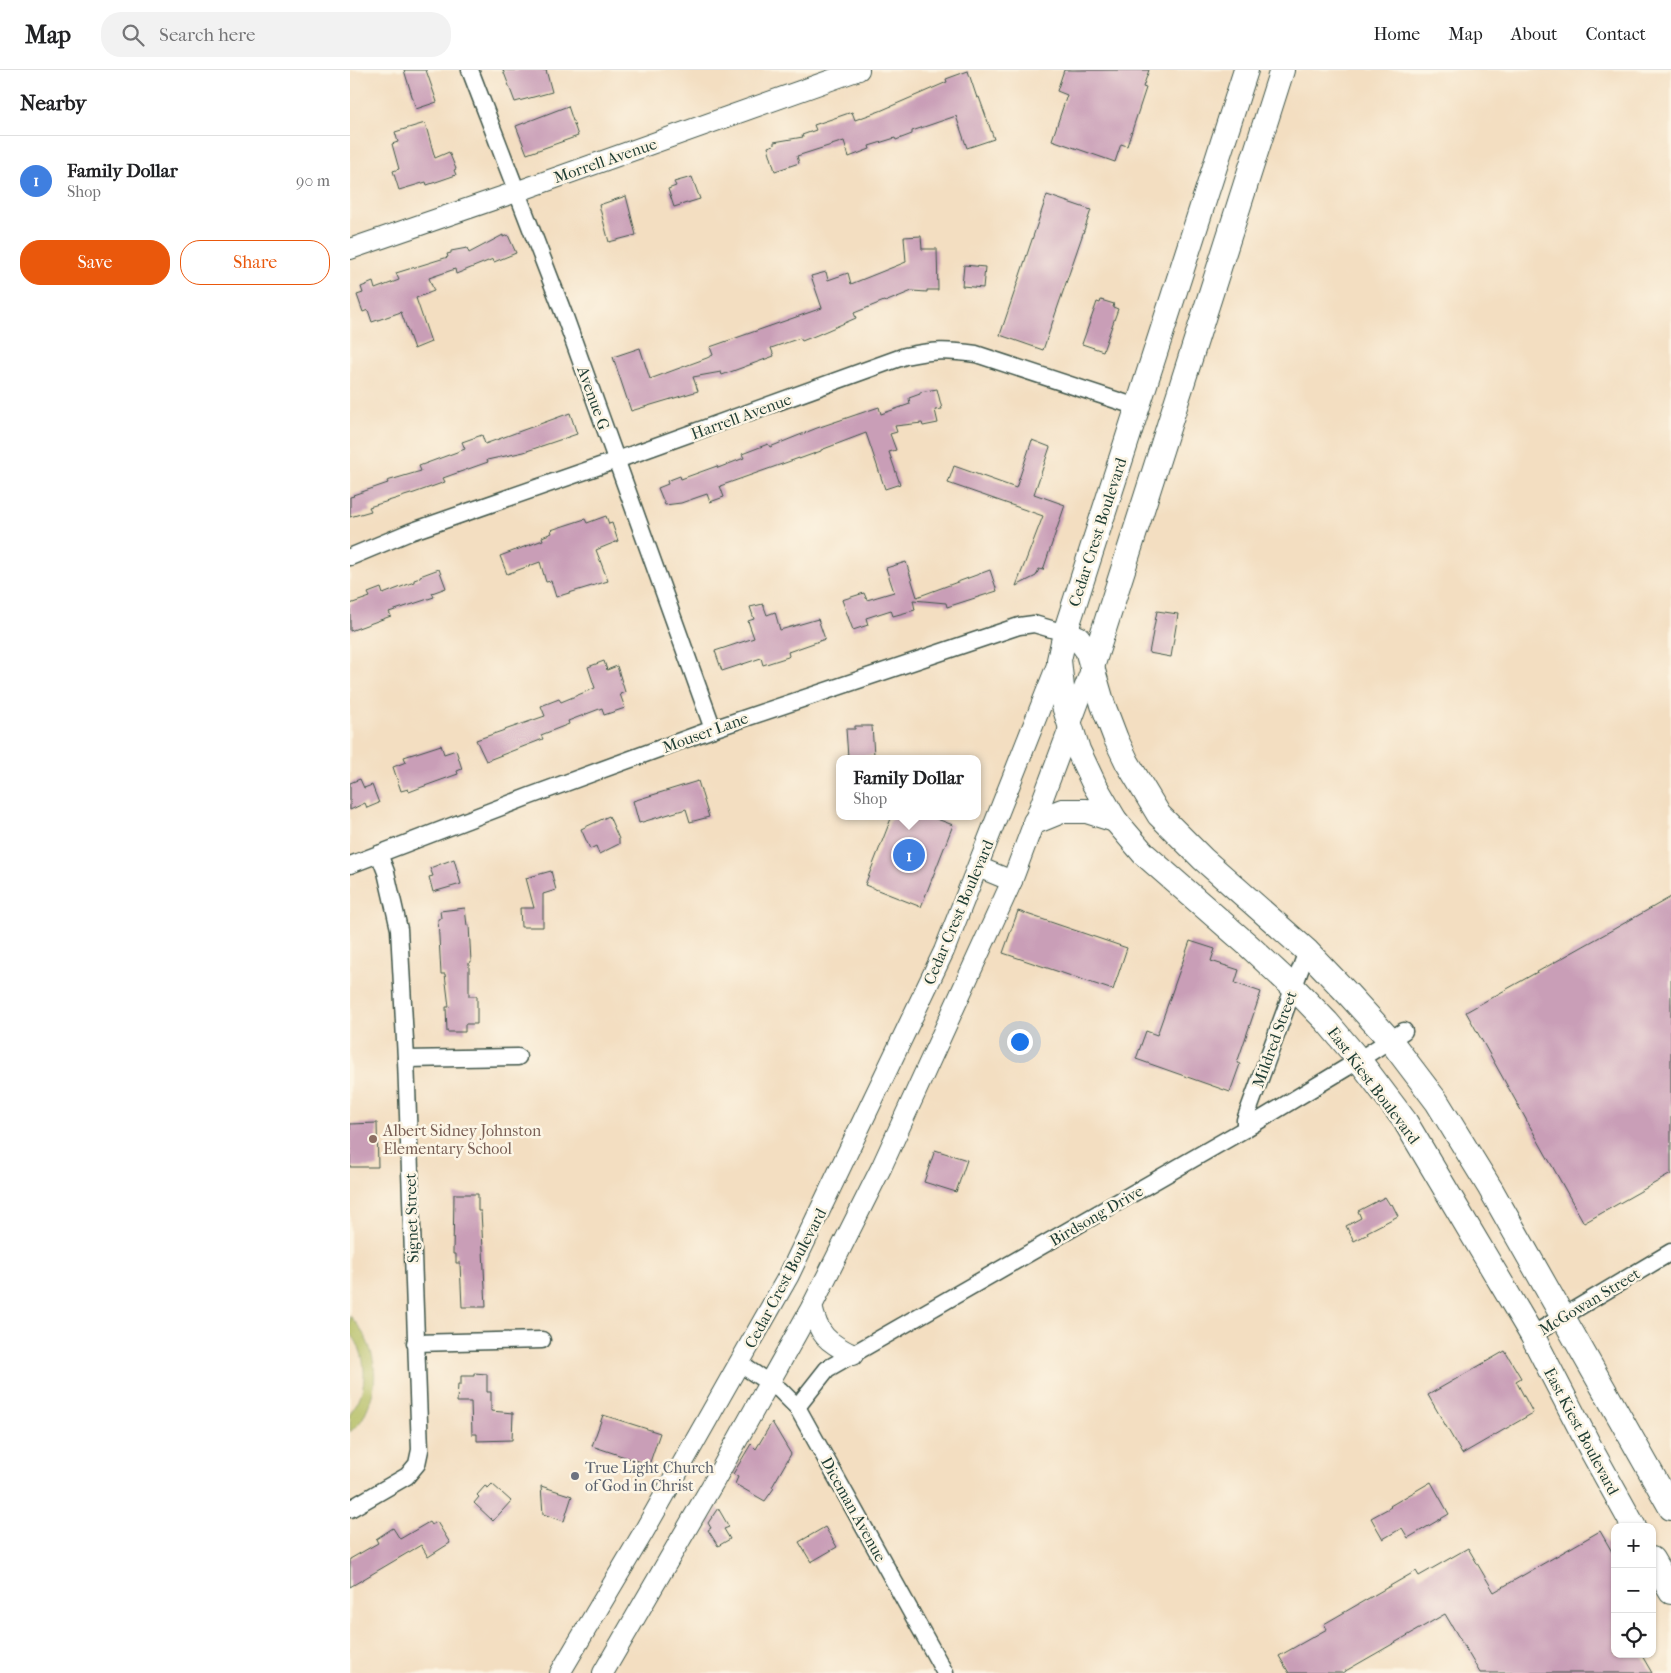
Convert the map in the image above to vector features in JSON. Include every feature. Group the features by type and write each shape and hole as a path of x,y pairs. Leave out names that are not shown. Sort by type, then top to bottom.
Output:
{"main road":[{"name":"Cedar Crest Boulevard","path":"1059,660 1065,633 1246,70"},
{"name":"Cedar Crest Boulevard","path":"1092,667 1282,70"},
{"path":"1137,407 1172,419"},
{"path":"1065,633 1078,638 1087,650 1103,705 1119,747 1143,790 1160,815 1203,859 1307,950 1350,995 1397,1036 1490,1188 1671,1508"},
{"name":"East Kiest Boulevard","path":"1059,660 1064,706 1078,750 1094,784 1115,820 1144,854 1293,987 1327,1022 1359,1060 1405,1121 1532,1335 1592,1453 1632,1523"},
{"path":"1034,822 1062,811 1087,810 1115,820"},
{"path":"1656,1566 1671,1592"}],"street":[{"name":"Avenue G","path":"470,70 565,317 713,729"},
{"name":"Morrell Avenue","path":"350,249 859,70"},
{"name":"Harrell Avenue","path":"350,557 410,532 617,460 905,356 931,351 951,350 976,354 1137,407"},
{"name":"Mouser Lane","path":"350,865 713,729 1019,626 1034,624 1065,633"},
{"name":"Cedar Crest Boulevard","path":"560,1673 740,1364 789,1275 944,950 1059,660"},
{"name":"Cedar Crest Boulevard","path":"603,1673 715,1480 812,1306 882,1166 1012,882 1092,667"},
{"name":"Signet Street","path":"350,1509 407,1476 417,1464 420,1450 406,1059 399,928 386,872 379,854"},
{"path":"978,867 1012,882"},
{"path":"944,950 974,964"},
{"name":"Mildred Street","path":"1245,1129 1245,1120 1307,950"},
{"name":"Birdsong Drive","path":"797,1407 827,1369 1245,1129 1397,1036"},
{"path":"406,1059 518,1056"},
{"name":"McGowan Street","path":"1532,1335 1671,1252"},
{"path":"812,1306 817,1328 827,1340 853,1355"},
{"path":"415,1343 542,1340"},
{"name":"Diceman Avenue","path":"740,1364 780,1390 797,1407 945,1673"}],"green space":[{"path":"350,1316 364,1336 373,1358 375,1370 372,1395 368,1407 361,1421 350,1432 351,1412 358,1401 364,1382 364,1365 359,1347 350,1333"}],"building":[{"path":"404,70 426,70 437,102 416,109"},
{"path":"503,70 546,70 552,92 515,102"},
{"path":"1064,70 1149,70 1143,87 1146,88 1127,146 1121,144 1115,162 1052,140 1067,95 1057,91"},
{"path":"968,71 994,139 967,148 956,116 912,131 912,134 896,140 895,138 869,146 870,149 849,157 844,141 797,156 799,163 775,171 768,147 774,145 774,142 803,137 802,135 816,130 814,125 852,112 855,120 880,111 947,82 946,79"},
{"path":"568,106 578,136 527,154 516,126"},
{"path":"425,123 435,158 449,152 456,169 454,170 456,175 427,185 426,182 399,190 393,171 399,169 392,144 398,142 395,132"},
{"path":"692,177 700,199 674,207 668,189 676,186 674,182"},
{"path":"1047,195 1091,210 1043,350 1000,335"},
{"path":"626,196 636,235 609,242 599,205"},
{"path":"503,235 503,237 508,235 516,253 494,262 493,259 456,274 455,269 429,278 434,291 416,298 431,342 414,349 401,312 372,322 368,310 363,312 357,295 363,293 361,287 373,282 375,289 399,280 396,273 448,257 447,254 451,253 451,251 467,248 469,253"},
{"path":"921,236 922,249 937,249 938,290 927,290 927,292 912,291 884,301 854,313 856,318 817,335 802,341 800,338 771,348 774,356 722,375 721,372 693,377 698,391 631,411 613,357 640,348 650,379 707,358 713,355 710,347 822,308 811,276 826,272 828,280 848,273 851,284 906,262 904,237"},
{"path":"964,265 985,267 983,288 962,286"},
{"path":"1101,300 1114,304 1113,307 1118,309 1103,351 1082,344 1097,302 1100,303"},
{"path":"937,389 942,409 935,410 938,423 923,426 922,423 895,426 897,432 890,434 896,450 889,452 900,484 885,489 866,433 799,459 720,486 724,497 710,502 707,494 681,503 665,505 658,488 668,484 667,481 680,476 681,479 717,466 718,468 744,458 742,454 768,444 770,447 817,428 879,407 881,414 910,404 909,398 920,394 920,392"},
{"path":"570,413 577,434 524,452 487,460 488,462 443,478 445,482 369,507 371,511 350,517 350,497 388,483 387,481 421,471 419,466 465,449 462,442 482,435 485,444"},
{"path":"1032,440 1050,447 1034,494 1065,505 1043,570 1039,569 1036,576 1016,586 1043,516 948,483 954,466 1016,488"},
{"path":"606,516 609,524 612,523 618,541 596,550 608,581 556,597 551,581 546,582 540,562 507,574 500,556 543,540 542,537 552,533 551,530 585,519 587,523"},
{"path":"906,562 917,597 990,570 997,591 947,607 946,603 913,600 915,610 893,616 891,610 866,618 868,625 853,630 842,600 864,593 867,600 894,592 886,568"},
{"path":"439,569 446,588 432,593 434,597 389,612 391,616 350,631 350,604 370,597 368,593 381,588 383,594 414,582 420,576"},
{"path":"763,604 767,615 775,612 780,630 818,619 825,639 788,652 788,657 763,665 761,658 722,671 715,651 754,638 748,621 754,619 750,607"},
{"path":"1157,611 1178,614 1171,657 1149,653"},
{"path":"604,661 607,670 617,666 625,692 620,694 625,708 604,715 602,708 568,721 569,724 541,735 543,739 486,761 476,740 545,716 541,706 559,699 561,702 595,688 588,667"},
{"path":"855,726 872,726 874,755 848,755 846,729 855,729"},
{"path":"441,745 444,754 456,750 462,769 457,771 458,774 409,792 408,789 401,791 393,767 406,762 404,757"},
{"path":"360,779 364,788 372,785 379,803 367,808 365,803 350,810 350,783"},
{"path":"698,781 709,817 690,822 686,809 639,823 633,801"},
{"path":"609,816 619,839 619,844 599,854 596,846 590,849 581,829"},
{"path":"890,820 940,820 953,825 921,907 865,885"},
{"path":"454,859 461,884 433,892 429,877 433,876 430,868"},
{"path":"551,871 556,890 543,894 543,927 521,927 520,908 534,908 526,878"},
{"path":"1671,897 1671,1174 1584,1223 1466,1012"},
{"path":"465,908 467,926 469,925 471,962 469,963 469,996 477,996 477,1024 465,1024 465,1032 447,1032 446,1007 449,1007 445,974 441,974 438,919 441,918 440,911"},
{"path":"1018,911 1127,948 1113,990 1003,953"},
{"path":"1190,941 1215,949 1211,961 1239,970 1235,983 1261,992 1237,1063 1240,1064 1230,1092 1136,1059 1146,1031 1157,1035"},
{"path":"377,1123 378,1167 350,1167 350,1124"},
{"path":"935,1150 967,1160 956,1192 924,1182"},
{"path":"454,1194 478,1194 478,1211 481,1211 486,1307 462,1307 460,1263 456,1263 456,1254 453,1254"},
{"path":"1385,1197 1390,1205 1392,1204 1398,1216 1354,1241 1346,1226 1361,1218 1358,1211"},
{"path":"1505,1351 1521,1378 1516,1381 1533,1413 1462,1454 1428,1395"},
{"path":"474,1373 487,1374 487,1392 491,1392 491,1411 513,1413 512,1440 477,1441 477,1434 472,1434 471,1402 457,1402 458,1384 461,1384 461,1376 474,1376"},
{"name":"True Light Church of God in Christ","path":"603,1415 660,1433 649,1465 592,1446"},
{"path":"772,1422 791,1454 772,1487 774,1488 765,1501 735,1484 738,1477 733,1474 751,1444 756,1449"},
{"path":"1431,1482 1449,1514 1408,1538 1402,1528 1383,1539 1371,1518"},
{"path":"492,1484 511,1501 493,1521 474,1503 479,1497 477,1495 485,1486 488,1488"},
{"path":"541,1486 572,1496 564,1521 543,1514"},
{"path":"718,1508 729,1527 724,1529 730,1539 718,1546 708,1530 711,1528 708,1523"},
{"path":"429,1522 431,1525 437,1522 450,1543 428,1557 421,1545 350,1587 350,1559 378,1543 376,1539 393,1528 400,1539"},
{"path":"825,1527 837,1547 811,1562 799,1542"},
{"path":"1600,1531 1611,1550 1611,1658 1643,1658 1652,1673 1480,1673 1445,1614 1342,1673 1289,1673 1279,1656 1327,1629 1324,1624 1416,1571 1419,1576 1468,1548 1494,1592"}],"place":[{"name":"Family Dollar","path":"909,855"},
{"name":"Albert Sidney Johnston Elementary School","path":"373,1139"},
{"name":"True Light Church of God in Christ","path":"575,1476"}]}
